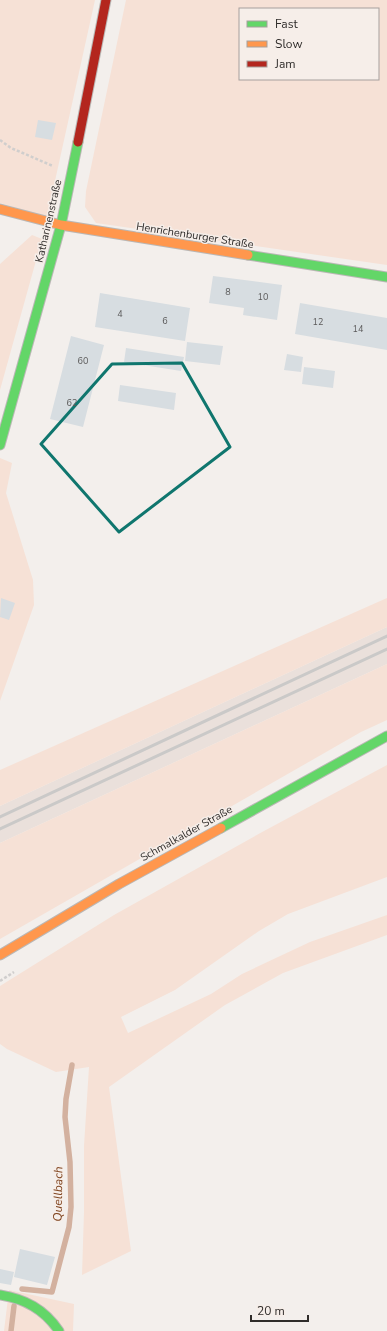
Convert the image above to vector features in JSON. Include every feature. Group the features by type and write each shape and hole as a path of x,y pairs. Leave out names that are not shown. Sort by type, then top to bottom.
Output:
{"street":[{"name":"Katharinenstraße","path":"0,445 61,225 106,0"},
{"name":"Henrichenburger Straße","path":"0,209 61,225 387,277"},
{"name":"Schmalkalder Straße","path":"0,956 119,884 387,736"},
{"path":"0,1295 26,1302 46,1314 59,1331"}],"path":[{"path":"0,140 11,148 48,165 71,171"}],"highlighted area":[{"path":"182,363 230,447 119,532 41,444 112,364"}],"shaded area":[{"path":"0,0 95,0 47,217 0,203"},
{"path":"126,0 387,0 387,265 96,223 85,207 86,191"},
{"path":"32,235 42,239 0,390 0,264"},
{"path":"0,458 12,463 6,493 33,580 34,605 0,701"},
{"path":"387,598 387,627 0,806 0,770"},
{"path":"387,627 387,664 0,843 0,806"},
{"path":"387,664 387,720 361,732 0,939 0,843"},
{"path":"387,765 387,877 288,914 259,931 175,990 121,1017 128,1033 211,994 242,974 310,942 387,915 387,935 283,973 225,1005 109,1087 131,1251 82,1275 84,1146 89,1067 56,1072 7,1049 0,1044 0,986 114,915 264,831"},
{"path":"9,1290 74,1304 73,1331 4,1331"}],"building":[{"path":"38,120 56,123 52,140 35,137"},
{"path":"213,276 282,285 277,320 243,315 244,308 209,303"},
{"path":"100,293 190,308 185,341 95,327"},
{"path":"300,303 387,318 387,350 295,334"},
{"path":"71,336 104,345 83,427 50,419"},
{"path":"187,342 223,346 220,365 185,361"},
{"path":"126,348 184,357 181,371 124,362"},
{"path":"287,354 303,357 301,372 284,370"},
{"path":"304,367 335,371 333,388 302,384"},
{"path":"120,385 176,393 174,410 118,401"},
{"path":"1,598 15,603 9,620 0,617"},
{"path":"20,1249 55,1257 47,1285 14,1277"},
{"path":"0,1269 14,1272 11,1285 0,1283"}],"waterway":[{"name":"Quellbach","path":"22,1289 52,1292 69,1227 71,1207 70,1162 65,1117 66,1099 72,1065"},
{"name":"Quellbach","path":"11,1331 14,1306"}],"railway":[{"path":"0,817 387,636"},
{"path":"0,829 387,649"}],"traffic: fast":[{"path":"0,445 61,225 78,142"},
{"path":"248,255 387,277"},
{"path":"221,828 387,736"},
{"path":"0,1295 18,1299 33,1306 47,1317 59,1331"}],"traffic: slow":[{"path":"0,209 61,225 248,255"},
{"path":"0,955 119,884 221,828"}],"traffic: jam":[{"path":"78,142 106,0"}]}
